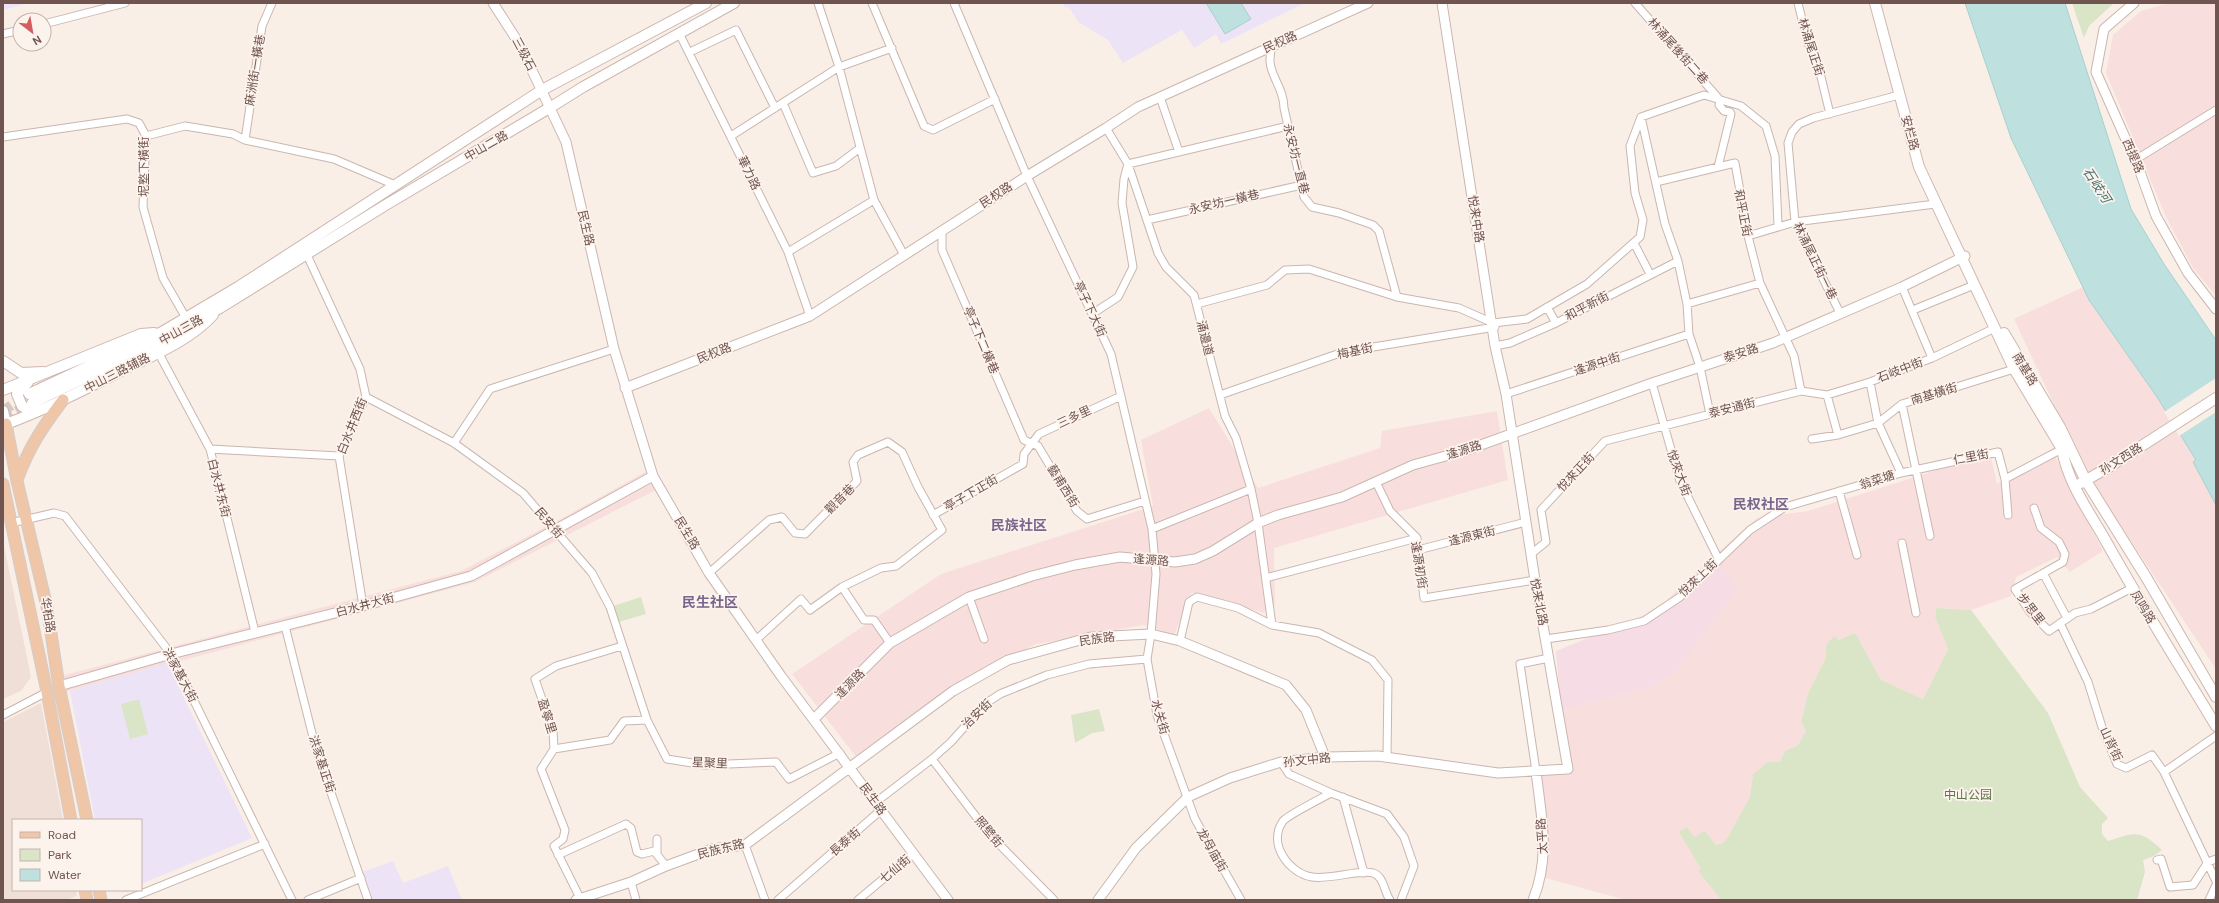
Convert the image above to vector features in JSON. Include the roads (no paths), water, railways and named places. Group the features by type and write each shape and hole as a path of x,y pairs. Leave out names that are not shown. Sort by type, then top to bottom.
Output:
{"main road":[{"name":"中山二路","path":"239,291 395,185 542,90 706,3"},
{"name":"中山二路","path":"239,291 307,255 384,206 583,87 734,3"},
{"name":"安栏路","path":"1875,3 1919,167 1935,204 1963,257"},
{"name":"安栏路","path":"1879,3 1924,166 1963,257"},
{"name":"南基路","path":"1963,257 1974,285 2014,369 2062,449"},
{"name":"南基路","path":"1963,257 2000,325 2071,447 2076,463 2086,481"},
{"name":"中山三路","path":"31,403 186,318 239,291"},
{"name":"中山三路","path":"31,403 166,339 220,308 239,291"},
{"name":"中山三路辅路","path":"4,425 31,403 62,400 158,352 200,329 220,308"},
{"name":"中山三路辅路","path":"3,390 51,372 141,334 162,332"},
{"path":"3,361 21,372 51,372"},
{"path":"29,380 21,388 18,394 22,406 31,403"},
{"name":"孙文西路","path":"2074,485 2086,481 2216,398"},
{"path":"17,481 27,454 36,437 62,400"},
{"name":"华柏路","path":"3,411 4,425 48,607 59,686 87,819"},
{"path":"2062,449 2064,460 2074,485"},
{"name":"凤鸣路","path":"2086,481 2146,577 2216,697"},
{"name":"华柏路","path":"3,484 47,692 71,819"},
{"name":"凤鸣路","path":"2074,485 2132,588 2216,726"}],"street":[{"path":"52,22 125,3"},
{"name":"麻洲街一橫巷","path":"245,140 262,26 272,3"},
{"name":"三级石","path":"493,3 520,45 551,107"},
{"path":"818,3 839,67 874,200 904,255"},
{"path":"872,3 924,126 933,130 995,99"},
{"name":"亭子下大街","path":"954,3 1027,176 1111,354 1152,529 1155,559 1151,634"},
{"name":"民权路","path":"625,388 810,316 942,230 1138,107 1368,3"},
{"name":"悦来中路","path":"1442,3 1494,326 1495,346 1506,394 1511,434"},
{"name":"林涌尾後街二巷","path":"1635,3 1720,100 1719,105 1724,111 1730,112 1731,114 1718,167"},
{"name":"林涌尾正街","path":"1798,3 1808,44 1814,48 1830,114"},
{"name":"西提路","path":"2134,3 2104,29 2096,72 2135,160 2156,216 2188,273 2216,309"},
{"path":"690,52 736,30 775,108"},
{"name":"華力路","path":"679,33 690,52 788,252 810,316"},
{"name":"永安坊一直巷","path":"1273,45 1269,56 1271,70 1284,97 1288,126 1304,197 1312,207 1339,213 1373,225 1379,231 1397,296"},
{"path":"731,136 839,67 892,48"},
{"path":"1650,274 1634,243 1640,237 1643,220 1635,193 1630,146 1641,117 1704,94 1741,106 1766,126 1775,156 1778,225"},
{"name":"林涌尾正街一巷","path":"1840,313 1795,222 1788,143 1792,132 1799,124 1899,95"},
{"path":"1160,97 1179,152"},
{"path":"783,102 813,173 836,166 860,148"},
{"name":"民生路","path":"551,107 566,142 614,349 653,476 709,573 756,640 948,900"},
{"path":"2135,160 2216,110"},
{"path":"1641,117 1665,224 1678,262 1687,304 1689,334 1700,366 1710,414"},
{"name":"坭墪下橫街","path":"3,137 127,119 139,123 146,136 143,207 163,278 186,318"},
{"path":"146,136 185,126 233,134 245,140 334,159 395,185"},
{"path":"1092,314 1118,297 1133,267 1122,203 1128,164 1288,126"},
{"name":"涌邊道","path":"1106,128 1128,164 1158,253 1166,267 1194,295 1225,416 1236,438 1251,489 1258,523 1272,625"},
{"name":"和平正街","path":"1656,182 1735,163 1748,236 1760,283 1794,356 1801,391"},
{"name":"永安坊一橫巷","path":"1147,220 1302,185"},
{"path":"788,252 874,200"},
{"path":"1748,236 1778,225 1795,222 1935,204"},
{"name":"亭子下二橫巷","path":"942,230 942,250 1024,440 1032,444"},
{"name":"梅基街","path":"1220,395 1343,352 1527,319 1587,284 1634,243"},
{"name":"白水井西街","path":"307,255 360,370 366,397 339,456 363,606"},
{"name":"泰安路","path":"1511,434 1700,366 1774,343 1902,287 1963,257"},
{"name":"和平新街","path":"1495,346 1510,343 1556,323 1650,274 1678,262"},
{"path":"1196,304 1268,285 1285,270 1309,269 1397,296 1459,308 1494,326"},
{"path":"1687,304 1760,283"},
{"path":"1913,310 1974,285"},
{"path":"1902,287 1932,358"},
{"path":"1547,308 1556,323"},
{"name":"石岐中街","path":"1801,391 1827,395 1870,382 1932,358 1995,328"},
{"name":"逢源中街","path":"1506,394 1689,334"},
{"path":"454,443 490,389 614,349"},
{"name":"白水井东街","path":"158,352 210,449 255,632"},
{"name":"南基橫街","path":"1812,439 1838,435 1878,424 1902,404 2014,369"},
{"path":"1870,382 1878,424 1901,473"},
{"name":"悅來大街","path":"1652,383 1680,481 1718,558"},
{"name":"泰安通街","path":"1664,427 1801,391"},
{"path":"1827,395 1838,435"},
{"name":"三多里","path":"1032,444 1039,434 1121,396"},
{"name":"民安街","path":"366,397 454,443 523,493 592,573 610,607 646,720"},
{"path":"1902,404 1930,536"},
{"name":"悅來正街","path":"1531,554 1546,542 1541,510 1605,441 1664,427"},
{"name":"逢源路","path":"814,719 890,643 969,597 1032,576 1075,565 1120,557 1175,562 1195,559 1213,551 1258,523 1278,515 1342,497 1413,465 1467,450 1511,434"},
{"name":"悦来北路","path":"1511,434 1568,770"},
{"name":"觀音巷","path":"709,573 768,520 782,517 795,533 805,534 858,481 853,462 858,455 888,442 902,452 933,515"},
{"name":"藝甫西街","path":"1032,444 1038,446 1077,511 1087,519 1145,501"},
{"name":"亭子下正街","path":"756,640 801,599 810,610 842,587 881,568 896,566 942,530 933,515 1023,464 1024,454 1032,444"},
{"path":"210,449 339,456"},
{"path":"2004,479 2062,449"},
{"name":"仁里街","path":"1916,469 1998,452 2004,479 2008,515"},
{"name":"翁菜塘","path":"1839,491 1916,469"},
{"name":"白水井大街","path":"59,686 171,654 363,606 471,576 653,476"},
{"name":"逢源初街","path":"1376,482 1390,511 1416,538 1424,598 1535,580"},
{"path":"1152,529 1251,489"},
{"path":"1839,491 1857,555"},
{"name":"悅來上街","path":"1546,640 1608,630 1644,621 1680,597 1718,558 1750,530 1785,507 1839,491"},
{"name":"步思里","path":"2034,508 2041,528 2059,542 2065,554 2063,562 2015,588 2030,612 2049,631 2075,613 2091,609 2132,588"},
{"name":"洪家基大街","path":"11,523 54,513 65,516 171,654 292,900"},
{"name":"逢源東街","path":"1418,550 1526,522"},
{"path":"1266,578 1416,538"},
{"path":"1902,542 1916,613"},
{"path":"2043,573 2067,618"},
{"path":"842,587 864,620 874,620 890,643"},
{"path":"969,597 984,639"},
{"path":"1180,641 1189,602 1197,597 1238,608 1272,625 1319,634 1372,660 1388,680 1387,758"},
{"name":"山背街","path":"2060,623 2088,682 2102,727 2117,764 2126,768 2152,755 2164,772 2216,881"},
{"name":"洪家基正街","path":"285,626 316,749 368,900"},
{"name":"民族路","path":"851,768 953,691 1008,660 1091,637 1151,634 1180,641 1286,685 1306,710 1326,757"},
{"name":"水关街","path":"1151,634 1146,659 1157,715 1188,797"},
{"name":"盈寧里","path":"558,855 554,846 563,839 565,830 541,769 554,749 553,731 535,679 556,666 622,646"},
{"path":"1536,771 1520,664 1549,658"},
{"name":"治安街","path":"876,802 932,759 951,742 985,704 1000,694 1047,675 1089,664 1146,659"},
{"path":"3,714 47,692"},
{"path":"554,749 610,740 624,721 646,720"},
{"name":"星聚里","path":"646,720 667,759 705,765 776,762 789,779 840,753"},
{"path":"2164,772 2216,736"},
{"name":"孙文中路","path":"1098,900 1136,848 1188,797 1230,778 1281,762 1326,757 1387,758 1498,773 1568,770"},
{"name":"照壁街","path":"932,759 990,836 1054,900"},
{"path":"1281,762 1289,774 1343,798 1387,814 1404,837 1414,866 1401,900"},
{"name":"民族东路","path":"578,899 631,882 666,866 712,849 745,845 851,768"},
{"name":"太平路","path":"1533,900 1540,884 1545,854 1536,771"},
{"path":"1331,793 1284,821 1279,833 1278,846 1290,868 1311,877 1333,878 1372,872 1380,877 1390,900"},
{"name":"龙母庙街","path":"1188,797 1194,819 1241,900"},
{"path":"1343,798 1364,873"},
{"name":"長泰街","path":"778,900 881,810"},
{"path":"578,899 558,855 626,824 631,828 637,852 642,854 654,851 658,854 666,866"},
{"path":"657,839 658,854"},
{"path":"126,900 265,844"},
{"path":"745,845 765,900"},
{"name":"七仙街","path":"858,900 914,854"},
{"path":"2157,860 2161,859 2170,886 2175,887 2193,884 2208,862 2216,859"},
{"path":"308,900 361,878"},
{"path":"631,882 636,900"},
{"path":"2209,900 2216,885"}],"water":[{"path":"1206,3 1241,3 1251,19 1225,34"},
{"name":"石岐河","path":"1965,3 2065,3 2131,209 2164,264 2216,340 2216,505 2193,462 2196,460 2157,397 2089,300 2011,138"}],"tunnel":[{"path":"3,411 25,396"},
{"path":"3,418 30,404"}],"district":[{"name":"民权社区","path":"1761,504"},
{"name":"民族社区","path":"1019,525"},
{"name":"民生社区","path":"710,602"}],"park label":[{"name":"中山公园","path":"1968,795"}]}
